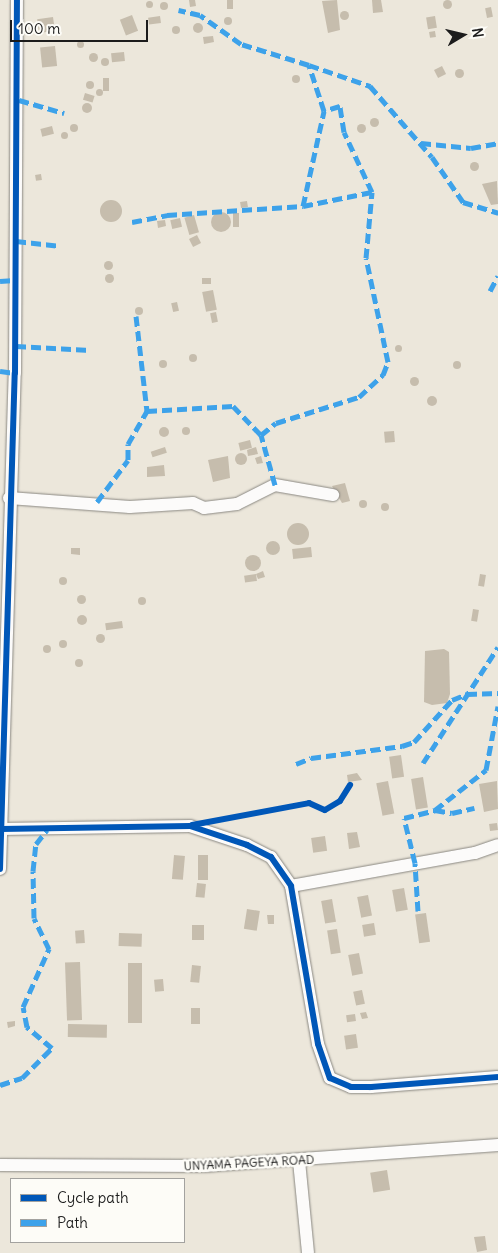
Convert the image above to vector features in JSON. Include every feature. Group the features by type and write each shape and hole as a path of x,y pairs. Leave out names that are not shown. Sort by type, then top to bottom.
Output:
{"street":[{"path":"0,869 9,498 16,373 17,0"},
{"path":"9,498 130,506 193,503 204,508 237,504 275,485 332,495"},
{"path":"1,829 190,826 234,838 271,858 291,886 318,1044 330,1078 337,1084 364,1087 498,1077"},
{"path":"291,886 475,853 498,845"},
{"name":"UNYAMA PAGEYA ROAD","path":"0,1165 204,1166 299,1161 498,1145"},
{"path":"299,1161 308,1253"}],"building":[{"path":"149,0 153,4 149,8 145,4"},
{"path":"189,0 195,0 196,6 190,7"},
{"path":"227,0 233,0 233,9 227,9"},
{"path":"337,0 340,30 328,33 322,1"},
{"path":"372,0 381,0 383,12 373,13"},
{"path":"447,0 451,4 447,8 443,4"},
{"path":"164,2 168,6 164,10 160,6"},
{"path":"491,7 493,17 487,18 485,8"},
{"path":"344,11 348,15 344,19 340,15"},
{"path":"132,15 138,31 126,36 120,20"},
{"path":"160,16 161,23 149,25 148,18"},
{"path":"435,16 437,28 428,29 426,17"},
{"path":"53,17 55,31 39,33 37,19"},
{"path":"228,17 232,21 228,25 224,21"},
{"path":"198,23 203,28 198,33 193,28"},
{"path":"176,26 180,30 176,34 172,30"},
{"path":"435,31 436,37 430,38 429,32"},
{"path":"213,36 214,42 204,44 203,37"},
{"path":"80,40 84,44 80,48 76,44"},
{"path":"55,46 57,66 42,67 40,48"},
{"path":"93,52 98,57 93,62 88,57"},
{"path":"124,52 125,61 112,62 111,53"},
{"path":"105,58 109,62 105,66 101,62"},
{"path":"442,66 446,74 438,78 434,70"},
{"path":"459,69 463,73 459,77 455,73"},
{"path":"296,75 300,79 296,83 292,79"},
{"path":"103,78 109,78 109,91 103,91"},
{"path":"90,81 94,85 90,89 86,85"},
{"path":"99,88 103,92 99,96 95,92"},
{"path":"85,93 95,96 93,103 83,100"},
{"path":"85,103 89,103 92,108 91,112 85,113 82,110 82,106"},
{"path":"374,118 378,122 374,126 370,122"},
{"path":"74,124 78,128 74,132 70,128"},
{"path":"361,124 365,128 361,132 357,128"},
{"path":"52,126 54,134 42,137 40,129"},
{"path":"64,131 68,135 64,139 60,135"},
{"path":"474,162 478,166 474,170 470,166"},
{"path":"41,174 42,180 36,181 35,175"},
{"path":"497,181 498,204 491,205 482,184"},
{"path":"111,200 119,203 122,211 119,219 111,222 103,219 100,211 103,203"},
{"path":"247,201 248,207 241,208 240,202"},
{"path":"221,212 228,215 231,222 228,229 221,232 214,229 211,222 214,215"},
{"path":"233,213 239,213 239,227 233,227"},
{"path":"194,215 199,232 189,235 184,218"},
{"path":"180,218 182,227 172,229 170,220"},
{"path":"165,220 166,226 158,228 157,221"},
{"path":"197,235 201,243 193,247 189,239"},
{"path":"108,260 113,265 108,270 103,265"},
{"path":"109,274 113,278 109,282 105,278"},
{"path":"202,278 211,278 211,284 202,284"},
{"path":"213,290 217,310 206,312 202,292"},
{"path":"177,302 179,311 173,312 171,303"},
{"path":"139,307 143,311 139,315 135,311"},
{"path":"216,312 218,322 212,323 210,313"},
{"path":"398,344 402,348 398,352 394,348"},
{"path":"193,354 197,358 193,362 189,358"},
{"path":"163,360 167,364 163,368 159,364"},
{"path":"457,361 461,365 457,369 453,365"},
{"path":"414,376 419,381 414,386 409,381"},
{"path":"432,396 437,401 432,406 427,401"},
{"path":"164,427 169,432 164,437 159,432"},
{"path":"186,427 190,431 186,435 182,431"},
{"path":"394,431 395,442 385,443 384,432"},
{"path":"250,440 252,448 240,451 238,443"},
{"path":"165,447 167,453 153,457 151,452"},
{"path":"256,447 258,454 248,456 247,450"},
{"path":"239,453 243,453 247,459 243,465 239,465 235,461 235,457"},
{"path":"228,456 230,478 213,482 208,460"},
{"path":"261,456 263,463 257,464 255,458"},
{"path":"164,465 165,476 147,477 147,467"},
{"path":"345,483 350,501 342,503 332,486"},
{"path":"363,500 367,504 363,508 359,504"},
{"path":"385,503 389,507 385,511 381,507"},
{"path":"294,523 302,523 309,530 309,538 302,545 294,545 287,538 287,530"},
{"path":"270,541 276,541 280,548 276,555 270,555 266,551 266,545"},
{"path":"311,547 312,557 293,559 292,549"},
{"path":"71,548 80,548 80,555 71,554"},
{"path":"253,555 259,557 261,563 259,569 253,571 247,569 245,563 247,557"},
{"path":"263,571 265,577 258,579 256,574"},
{"path":"256,574 257,581 245,583 244,576"},
{"path":"480,574 486,575 484,587 478,586"},
{"path":"63,577 67,581 63,585 59,581"},
{"path":"81,595 85,599 81,603 77,599"},
{"path":"142,597 146,601 142,605 138,601"},
{"path":"473,609 479,610 477,622 471,621"},
{"path":"80,615 84,615 87,620 86,624 80,625 77,622 77,618"},
{"path":"122,621 123,628 106,630 105,623"},
{"path":"100,634 104,638 100,642 96,638"},
{"path":"63,640 67,644 63,648 59,644"},
{"path":"47,645 51,649 47,653 43,649"},
{"path":"444,649 449,652 450,694 447,703 432,705 424,702 425,651"},
{"path":"79,659 83,663 79,667 75,663"},
{"path":"401,755 404,777 392,778 389,757"},
{"path":"357,773 362,780 348,782 347,775"},
{"path":"423,777 428,808 416,809 411,779"},
{"path":"388,781 394,813 383,816 376,783"},
{"path":"497,781 498,809 484,812 479,784"},
{"path":"497,823 498,830 490,831 489,824"},
{"path":"357,832 360,847 349,849 347,833"},
{"path":"325,836 327,851 313,853 311,838"},
{"path":"174,855 185,856 183,880 172,879"},
{"path":"198,855 208,855 208,880 198,880"},
{"path":"197,883 206,884 204,898 196,897"},
{"path":"404,888 408,910 396,912 392,890"},
{"path":"368,895 372,916 361,918 357,897"},
{"path":"332,899 336,922 325,924 321,901"},
{"path":"247,909 260,911 257,931 244,929"},
{"path":"426,913 430,942 419,943 415,915"},
{"path":"267,915 274,915 274,924 268,924"},
{"path":"374,923 376,935 364,937 362,925"},
{"path":"192,925 204,925 204,940 192,940"},
{"path":"337,929 341,953 331,954 327,931"},
{"path":"84,930 85,943 76,944 75,931"},
{"path":"119,933 142,934 142,947 119,946"},
{"path":"359,953 363,974 352,976 348,955"},
{"path":"80,962 82,1020 67,1020 65,963"},
{"path":"128,963 142,963 142,1023 128,1023"},
{"path":"192,965 201,966 199,983 190,982"},
{"path":"163,979 164,991 155,992 154,980"},
{"path":"362,990 365,1004 356,1006 353,992"},
{"path":"191,1008 200,1008 200,1024 191,1024"},
{"path":"366,1012 368,1018 362,1019 360,1013"},
{"path":"355,1014 356,1021 347,1022 346,1015"},
{"path":"15,1021 15,1026 8,1028 7,1022"},
{"path":"68,1024 107,1025 107,1038 68,1037"},
{"path":"356,1034 358,1048 346,1050 344,1036"},
{"path":"387,1170 390,1190 373,1192 370,1173"},
{"path":"485,1236 487,1250 477,1252 474,1237"}],"marked path":[{"path":"132,222 167,215 303,206 324,111 309,65 241,44 200,15 179,10"},
{"path":"309,65 370,86 432,157 463,202 498,213"},
{"path":"19,100 64,113"},
{"path":"275,485 261,435 276,423 359,397 383,375 388,362 366,258 372,192 344,132 340,106 324,111"},
{"path":"421,143 471,148 498,143"},
{"path":"303,206 372,192"},
{"path":"16,241 61,246"},
{"path":"490,291 498,276"},
{"path":"0,281 15,280"},
{"path":"136,316 147,411 233,406 261,435"},
{"path":"16,346 90,350"},
{"path":"0,371 15,373"},
{"path":"97,502 128,460 128,444 147,411"},
{"path":"423,763 498,647"},
{"path":"296,764 311,758 402,746 414,742 452,700 467,694 498,693"},
{"path":"418,911 415,863 404,818 435,810 486,770 498,706"},
{"path":"435,810 452,813 474,808"},
{"path":"0,1085 22,1078 52,1048 27,1027 23,1007 49,949 34,918 33,871 36,844 47,830"}],"cycle path":[{"path":"0,869 15,373 17,0"},
{"path":"192,825 309,803 325,810 340,801 350,785"},
{"path":"1,829 190,826 247,845 271,857 291,886 318,1044 330,1078 351,1087 371,1087 498,1077"}]}
